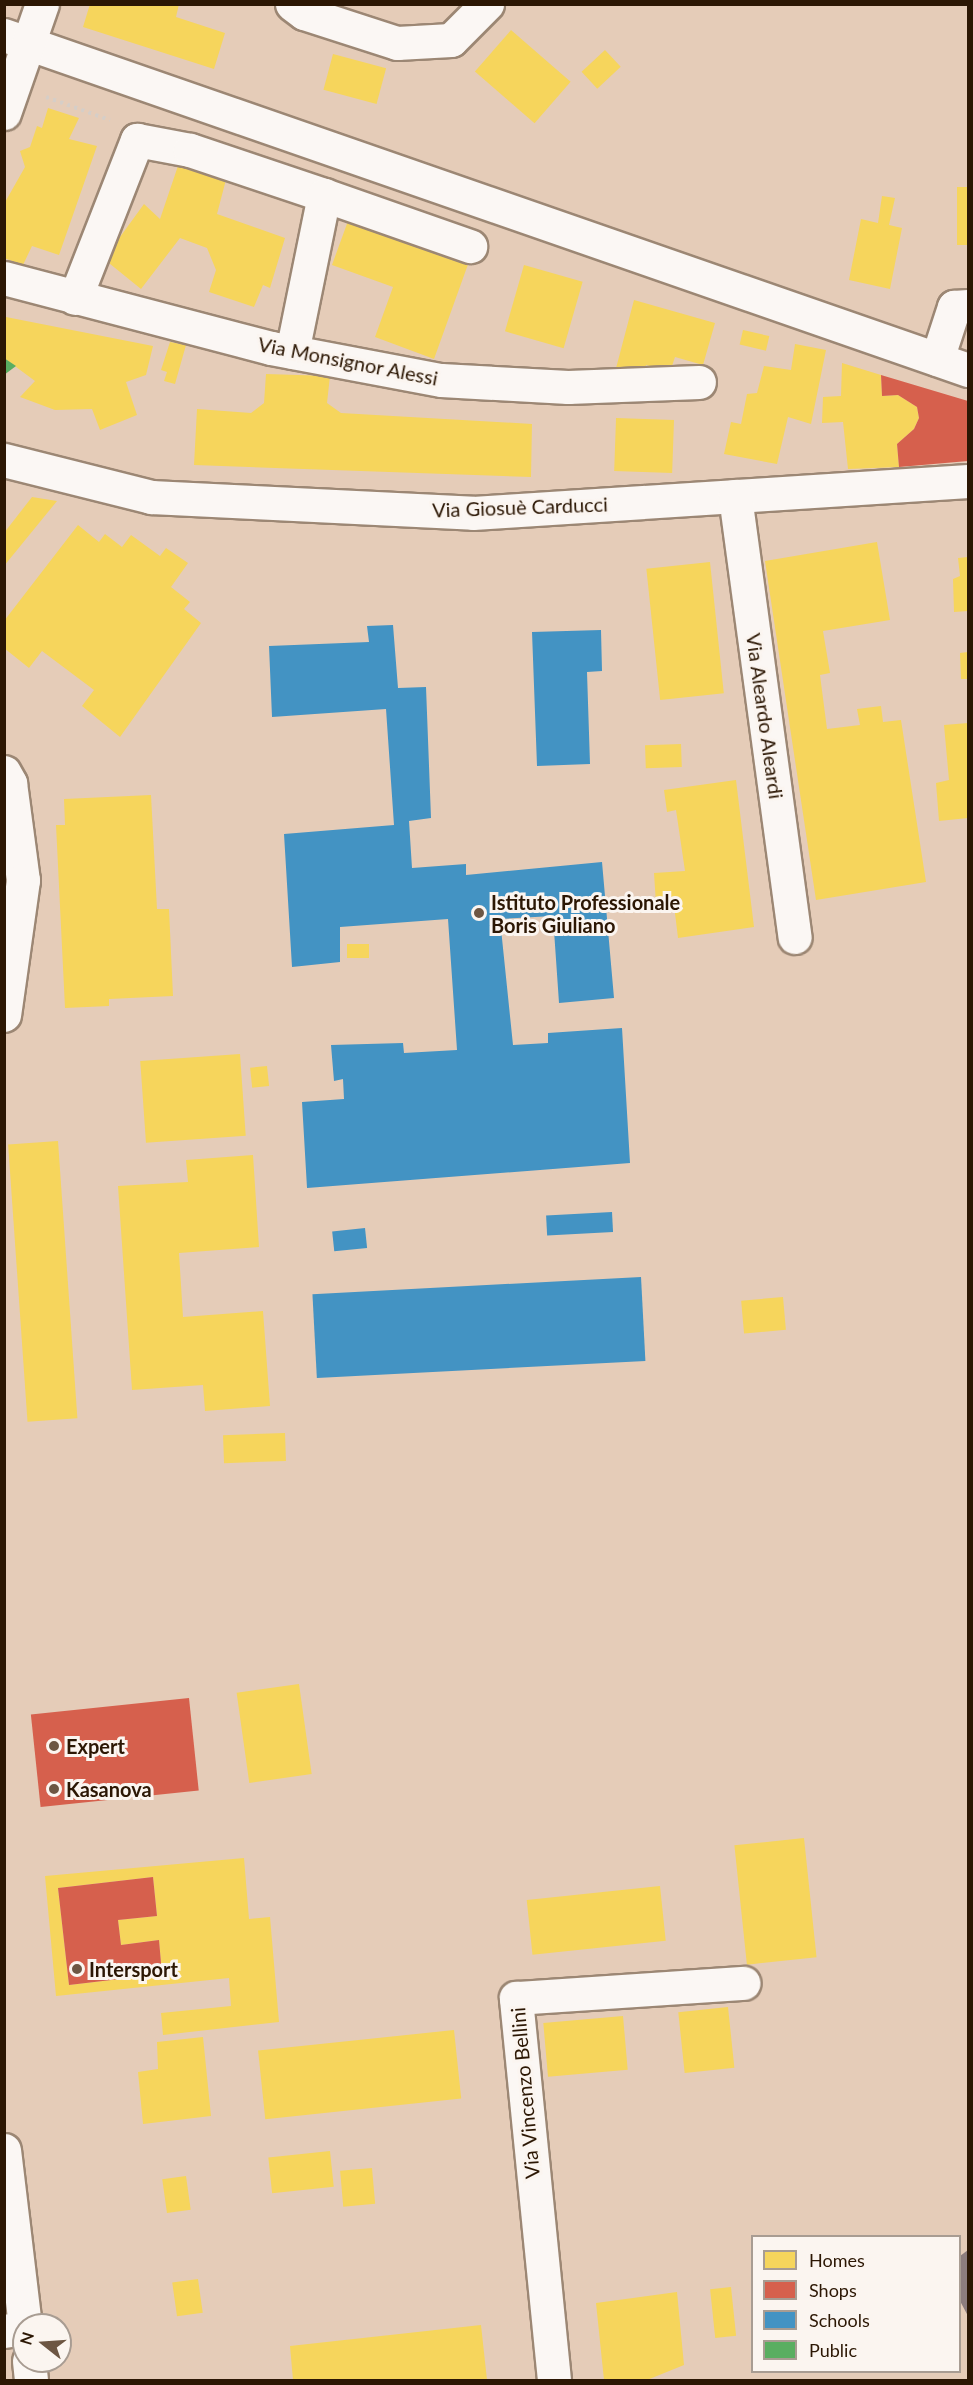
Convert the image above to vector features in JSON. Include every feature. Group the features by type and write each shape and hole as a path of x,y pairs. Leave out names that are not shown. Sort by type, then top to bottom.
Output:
{"street":[{"path":"4,113 16,39 42,4"},
{"path":"292,4 304,13 397,43 451,40 487,4"},
{"path":"16,39 969,370"},
{"path":"75,298 137,140 190,150 470,246"},
{"path":"292,352 324,195"},
{"name":"Via Monsignor Alessi","path":"4,278 292,352 441,380 568,387 699,382"},
{"path":"937,359 954,308 969,306"},
{"name":"Via Giosuè Carducci","path":"4,460 150,497 473,513 969,481"},
{"name":"Via Aleardo Aleardi","path":"735,496 795,937"},
{"path":"4,772 10,783 23,880 4,1015"},
{"name":"Via Vincenzo Bellini","path":"554,2380 516,1998 744,1983"},
{"path":"4,2150 23,2313"}],"path":[{"path":"44,97 102,117"}],"building: Homes":[{"path":"90,4 179,4 176,17 225,33 214,69 83,27"},
{"path":"511,30 571,82 535,123 475,72"},
{"path":"605,50 621,67 597,89 582,72"},
{"path":"333,54 386,68 377,104 323,90"},
{"path":"48,108 79,118 69,139 97,146 59,255 32,246 23,265 4,258 4,204 25,167 20,151 30,147 37,126 42,128"},
{"path":"181,157 228,172 217,214 285,238 270,288 263,285 254,307 209,292 216,270 207,248 180,238 141,289 104,259 144,204 160,219"},
{"path":"957,187 968,187 968,245 957,245"},
{"path":"882,196 895,198 889,225 902,228 890,289 849,280 861,219 878,223"},
{"path":"348,221 445,256 448,248 471,256 434,359 375,337 393,287 332,265"},
{"path":"524,265 583,282 564,348 505,331"},
{"path":"634,300 715,323 703,365 675,357 670,372 646,365 642,380 615,372"},
{"path":"6,317 153,346 146,375 126,382 137,415 100,430 92,409 55,410 20,397 35,381 4,358"},
{"path":"743,330 769,336 766,351 740,345"},
{"path":"170,342 186,345 175,384 164,381 167,372 161,370"},
{"path":"795,344 826,350 811,424 788,417 777,464 724,454 731,422 741,424 747,394 757,393 764,366 791,370"},
{"path":"842,363 881,375 882,396 898,395 917,407 919,418 914,429 897,444 899,467 848,469 843,422 822,423 823,397 841,396"},
{"path":"266,374 330,376 327,403 341,413 532,424 531,477 194,465 197,409 251,413 264,403"},
{"path":"616,418 674,420 672,473 614,471"},
{"path":"32,497 57,501 4,566 4,533"},
{"path":"78,525 99,542 105,534 122,547 131,535 160,556 166,548 188,563 171,587 190,602 184,609 201,623 120,737 82,706 94,690 42,651 29,668 4,648 4,621"},
{"path":"877,542 890,620 823,631 830,673 820,675 827,729 860,725 857,709 881,706 883,722 901,720 926,882 816,900 765,561"},
{"path":"968,557 968,611 954,612 953,579 960,576 958,558"},
{"path":"710,562 724,693 660,700 646,569"},
{"path":"968,652 968,679 961,679 960,653"},
{"path":"968,723 968,818 939,821 936,783 949,780 944,725"},
{"path":"681,744 682,767 646,768 645,745"},
{"path":"736,780 754,927 678,938 674,905 656,904 654,873 685,871 676,810 667,812 664,790"},
{"path":"151,795 157,909 169,909 173,996 109,999 109,1006 65,1008 56,825 65,825 64,799"},
{"path":"347,944 369,944 369,958 347,958"},
{"path":"240,1054 246,1136 146,1143 140,1061"},
{"path":"267,1066 269,1086 252,1088 250,1068"},
{"path":"58,1141 77,1418 28,1422 8,1144"},
{"path":"253,1155 259,1247 179,1253 183,1317 263,1311 270,1406 205,1411 203,1385 132,1390 118,1186 188,1182 186,1160"},
{"path":"783,1297 786,1330 744,1334 741,1301"},
{"path":"285,1433 286,1461 224,1463 223,1435"},
{"path":"299,1684 312,1774 249,1783 237,1693"},
{"path":"804,1838 817,1957 747,1965 734,1845"},
{"path":"244,1858 249,1919 270,1917 279,2022 163,2035 161,2013 231,2006 229,1978 56,1996 45,1876","holes":["153,1877 157,1916 118,1920 121,1945 159,1940 162,1974 69,1985 58,1888"]},
{"path":"660,1886 666,1941 532,1955 527,1900"},
{"path":"728,2007 734,2068 685,2073 678,2012"},
{"path":"623,2016 628,2070 548,2077 543,2023"},
{"path":"454,2030 461,2099 265,2119 258,2051"},
{"path":"203,2037 211,2116 143,2124 138,2072 158,2069 157,2042"},
{"path":"330,2151 334,2187 272,2193 268,2157"},
{"path":"372,2168 375,2204 343,2207 340,2171"},
{"path":"186,2176 191,2210 167,2213 162,2179"},
{"path":"198,2279 203,2313 177,2316 172,2283"},
{"path":"731,2287 736,2336 715,2338 710,2289"},
{"path":"677,2292 684,2365 647,2380 604,2380 596,2303"},
{"path":"481,2325 487,2380 293,2380 290,2346"}],"building: Shops":[{"path":"881,375 968,401 968,461 899,467 897,444 914,429 919,418 917,407 898,395 882,396"},
{"path":"189,1698 199,1790 41,1807 31,1715"},
{"path":"153,1877 157,1916 118,1920 121,1945 159,1940 162,1974 69,1985 58,1888"}],"building: Schools":[{"path":"393,625 398,688 426,687 431,818 409,821 412,868 466,864 466,875 602,862 614,998 559,1003 553,916 500,919 513,1045 548,1043 548,1033 622,1028 630,1163 307,1188 302,1102 344,1099 343,1079 334,1081 331,1045 403,1043 404,1053 457,1050 448,919 340,927 340,962 292,967 284,834 394,825 386,709 272,717 269,646 369,642 367,626"},
{"path":"601,630 602,671 587,672 590,764 537,766 532,632"},
{"path":"612,1212 613,1232 547,1235 546,1215"},
{"path":"365,1228 367,1248 334,1251 332,1231"},
{"path":"641,1277 645,1361 317,1378 312,1294"}],"building: Public":[{"path":"4,358 16,366 4,375"}],"building: Other":[{"path":"968,2250 968,2316 961,2303 961,2255"}],"place":[{"name":"Istituto Professionale Boris Giuliano","path":"479,913"},
{"name":"Expert","path":"54,1746"},
{"name":"Kasanova","path":"54,1789"},
{"name":"Intersport","path":"77,1969"}]}
